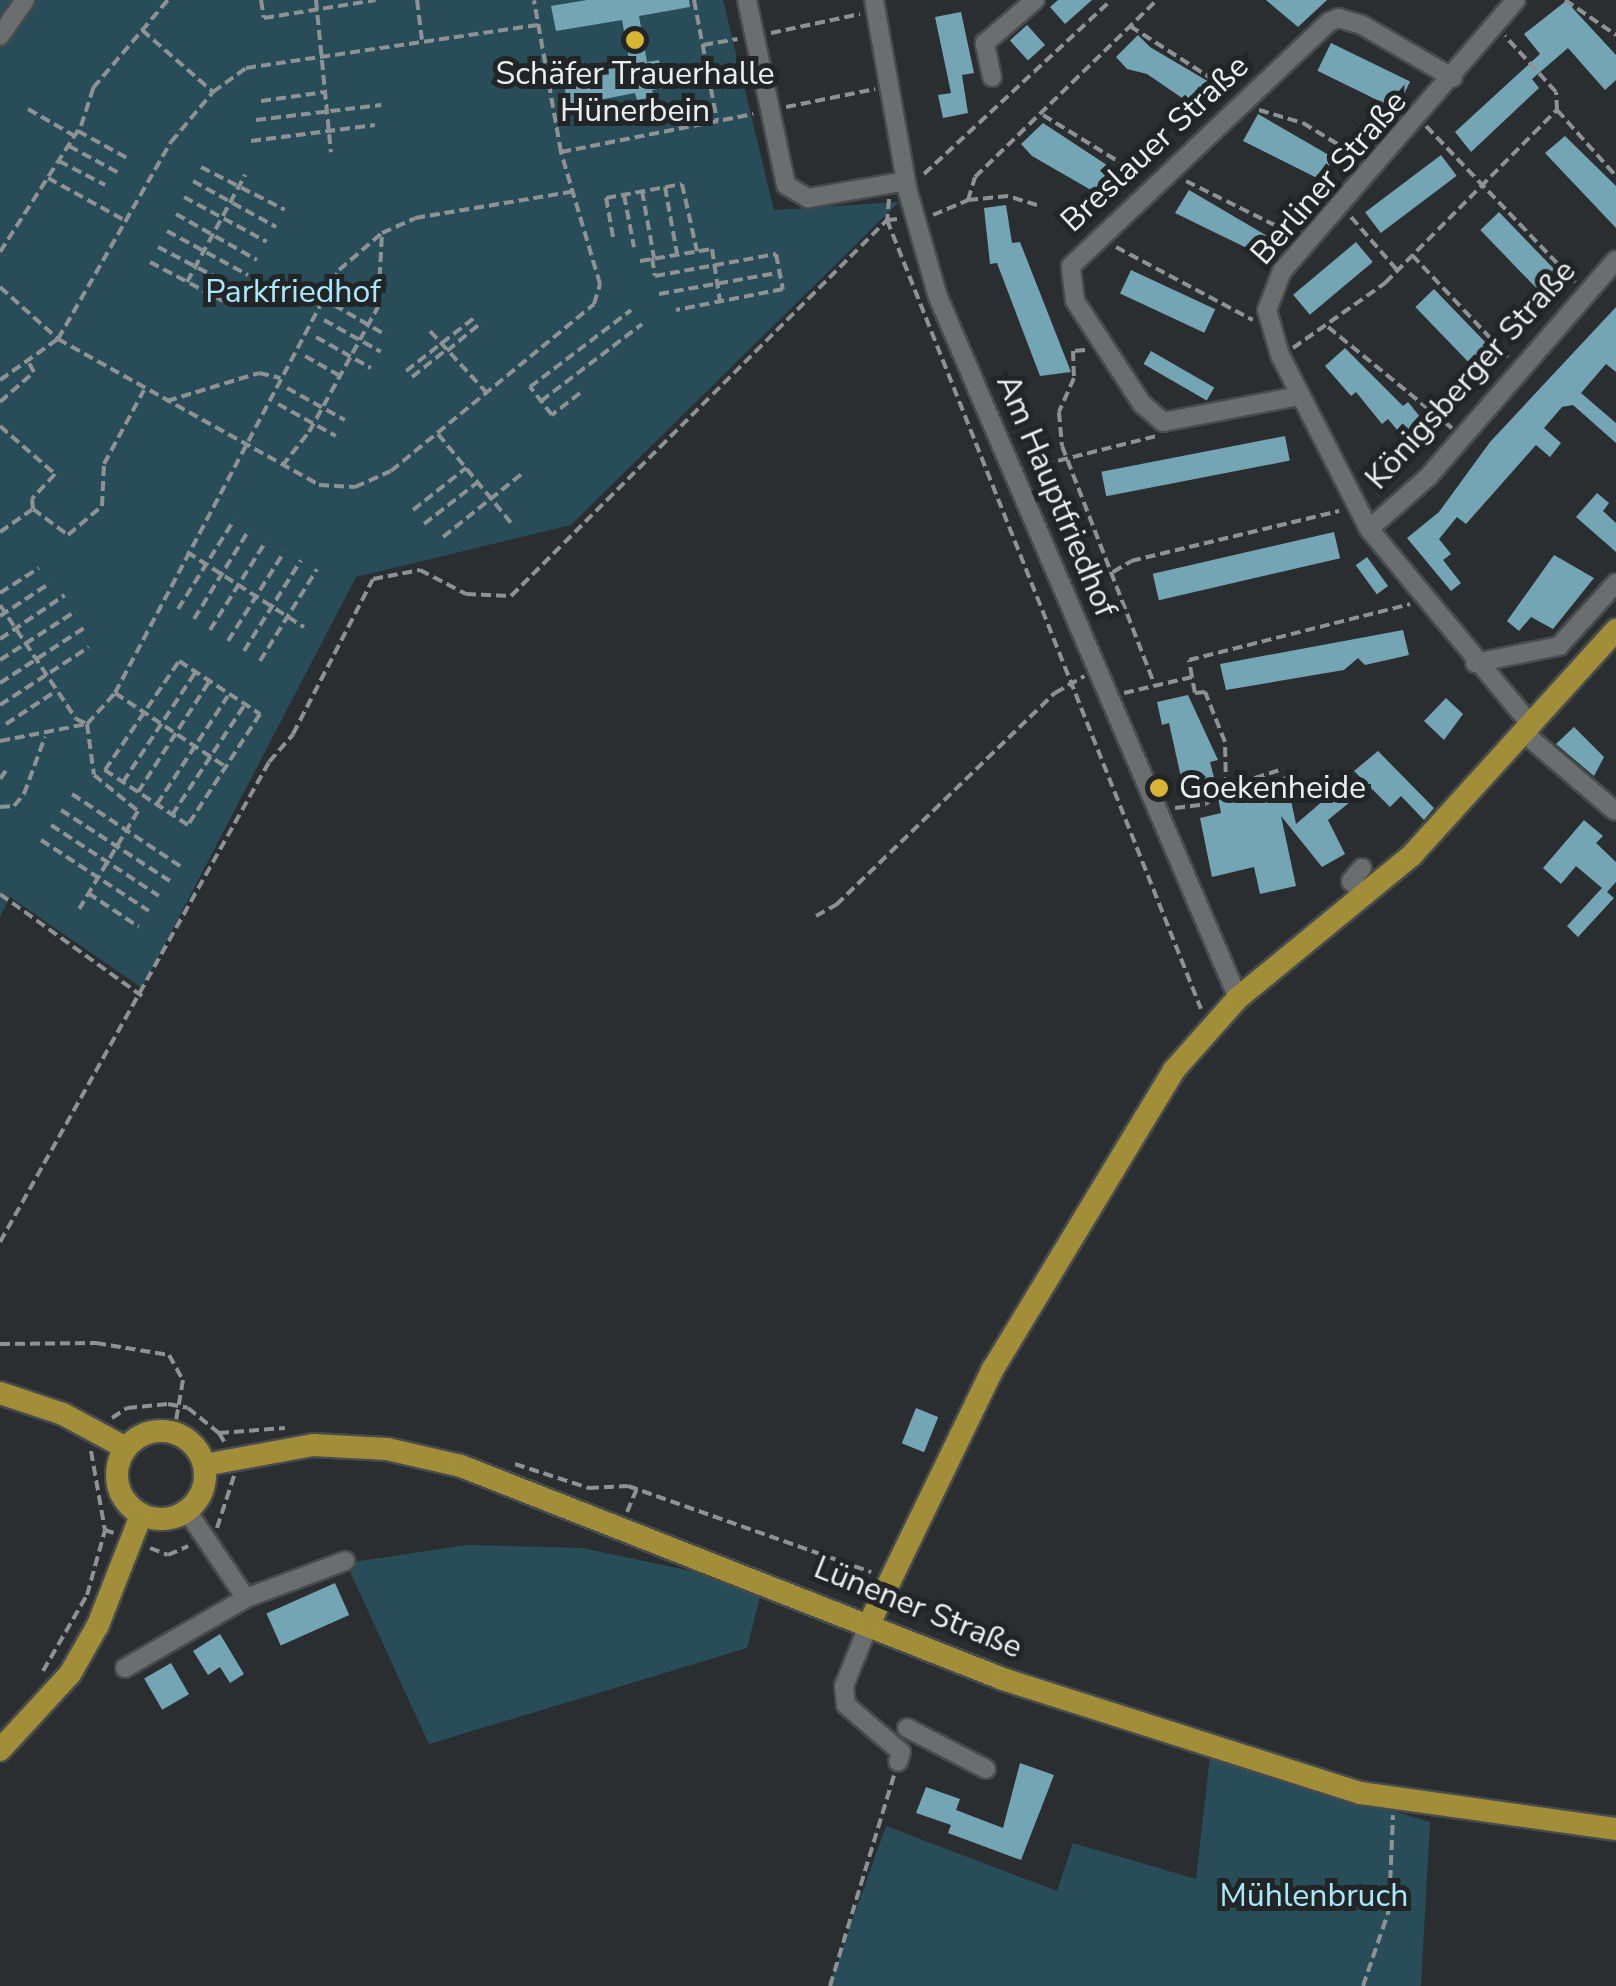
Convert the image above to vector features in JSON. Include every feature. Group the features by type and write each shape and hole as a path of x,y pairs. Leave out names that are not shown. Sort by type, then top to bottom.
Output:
{"main road":[{"path":"869,1624 993,1369 1152,1101 1238,998 1365,896 1529,730 1616,630"},
{"path":"0,1393 101,1433 126,1448"},
{"path":"174,1432 190,1441 204,1465 200,1495 187,1510 160,1520 142,1515 118,1485 126,1448 147,1433 174,1432"},
{"name":"Lünener Straße","path":"204,1465 313,1445 387,1449 461,1466 1003,1679 1360,1792 1616,1829"},
{"path":"0,1750 70,1674 142,1515"}],"street":[{"path":"0,36 25,0"},
{"path":"747,0 778,170 798,195 898,184"},
{"path":"992,77 986,43 1035,0"},
{"name":"Berliner Straße","path":"1269,325 1273,284 1419,119 1516,0"},
{"name":"Am Hauptfriedhof","path":"875,5 898,184 914,218 938,297 1238,998"},
{"name":"Breslauer Straße","path":"1170,424 1142,404 1104,345 1068,282 1075,260 1338,18 1362,24 1453,78"},
{"name":"Königsberger Straße","path":"1369,529 1462,438 1616,260"},
{"path":"1269,325 1299,396 1369,529 1529,730 1615,811"},
{"path":"1170,424 1299,396"},
{"path":"1474,664 1558,646 1616,583"},
{"path":"1362,868 1351,881 1365,896"},
{"path":"187,1510 246,1598"},
{"path":"125,1668 246,1598 345,1561"},
{"path":"869,1624 844,1686 846,1705 900,1752 898,1762"},
{"path":"907,1728 986,1769"}],"path":[{"path":"0,252 77,133 93,88 168,0"},
{"path":"262,0 264,18 376,0"},
{"path":"316,0 330,152"},
{"path":"417,0 422,40"},
{"path":"0,287 58,338 319,485 355,487 391,471 594,304 600,284 576,191 561,152 534,0"},
{"path":"694,0 717,121"},
{"path":"0,1242 142,996 373,579 420,570 466,594 511,596 887,220 898,184 1000,110 1110,0"},
{"path":"968,200 975,177 1157,0"},
{"path":"1565,0 1616,35"},
{"path":"703,46 875,5"},
{"path":"0,380 58,338 171,142 213,92 246,68 538,25"},
{"path":"1130,26 1218,78 1243,102 1292,125 1303,123 1377,168"},
{"path":"1495,26 1556,92 1557,110 1616,176"},
{"path":"142,30 213,92"},
{"path":"561,152 888,86"},
{"path":"260,101 325,92"},
{"path":"256,120 380,105"},
{"path":"28,109 129,159"},
{"path":"1280,355 1328,327 1397,270 1557,110"},
{"path":"1042,114 1119,162 1147,192"},
{"path":"1419,119 1586,294"},
{"path":"250,141 375,126"},
{"path":"69,146 117,172"},
{"path":"59,160 105,186"},
{"path":"201,167 285,210"},
{"path":"1168,172 1308,242"},
{"path":"187,282 245,175"},
{"path":"48,178 126,221"},
{"path":"192,182 276,227"},
{"path":"613,237 606,198 682,184 696,251"},
{"path":"664,188 678,254"},
{"path":"0,741 45,737 87,724 115,694 242,445 339,270 382,233 415,218 576,191"},
{"path":"642,191 655,276 776,254 783,289 676,310"},
{"path":"624,195 634,247"},
{"path":"914,218 942,214 968,200 1008,196 1038,205"},
{"path":"184,197 268,242"},
{"path":"1342,207 1397,270"},
{"path":"176,214 257,260"},
{"path":"887,220 1211,1026"},
{"path":"167,231 248,276"},
{"path":"282,466 314,424 378,307 382,233"},
{"path":"1099,238 1269,325"},
{"path":"158,247 231,285"},
{"path":"640,260 712,249 720,302"},
{"path":"1412,255 1521,370"},
{"path":"150,262 223,301"},
{"path":"659,294 779,272"},
{"path":"334,305 386,335"},
{"path":"580,393 552,415 530,387 631,310"},
{"path":"406,371 474,318"},
{"path":"324,320 381,352"},
{"path":"412,377 482,322"},
{"path":"541,402 642,324"},
{"path":"1328,327 1462,438"},
{"path":"430,331 488,394"},
{"path":"316,337 371,368"},
{"path":"1104,345 1073,351 1074,378 1058,412 1067,458 1155,686"},
{"path":"306,356 340,376"},
{"path":"0,402 34,372 28,361"},
{"path":"0,370 14,370"},
{"path":"166,401 259,373 280,378"},
{"path":"287,388 345,420"},
{"path":"0,426 55,474 32,499 33,509 58,532 78,532 102,506 104,464 145,389"},
{"path":"278,404 336,436"},
{"path":"1013,472 1158,436 1170,424"},
{"path":"438,434 512,524"},
{"path":"413,510 466,468"},
{"path":"443,537 524,472"},
{"path":"424,524 478,482"},
{"path":"1113,572 1131,561 1338,512 1354,502"},
{"path":"0,532 33,509"},
{"path":"178,609 234,520"},
{"path":"194,619 249,530"},
{"path":"210,630 266,541"},
{"path":"188,552 304,627"},
{"path":"228,641 284,552"},
{"path":"244,651 301,560"},
{"path":"0,593 39,568"},
{"path":"260,661 317,570"},
{"path":"2,614 50,583"},
{"path":"0,638 65,595"},
{"path":"1226,786 1225,742 1206,692 1196,694 1189,660 1402,610 1422,596"},
{"path":"0,605 2,614 76,719 87,724"},
{"path":"0,660 76,610"},
{"path":"0,683 84,628"},
{"path":"0,705 89,646"},
{"path":"179,660 196,672 260,714 188,825 105,770 179,660"},
{"path":"122,782 196,672"},
{"path":"1110,696 1192,677"},
{"path":"138,792 210,681"},
{"path":"816,916 836,905 1070,682"},
{"path":"6,724 57,690"},
{"path":"115,694 226,767"},
{"path":"157,804 229,694"},
{"path":"172,815 245,705"},
{"path":"79,909 138,811 94,775 87,724"},
{"path":"0,807 14,806 24,794 45,737"},
{"path":"1158,811 1206,804 1226,786 1283,768"},
{"path":"0,779 7,769"},
{"path":"72,794 180,866"},
{"path":"61,810 170,882"},
{"path":"52,825 159,896"},
{"path":"41,840 149,912"},
{"path":"88,893 139,927"},
{"path":"0,894 142,996"},
{"path":"0,1344 96,1342 169,1355 183,1380 174,1432"},
{"path":"34,1684 87,1595 105,1530 90,1451 101,1433 127,1408 178,1405 219,1433 231,1458 234,1487 222,1522 207,1536 168,1555 105,1530"},
{"path":"621,1526 637,1489"},
{"path":"830,1986 898,1762"},
{"path":"1362,1986 1389,1910 1394,1798"}],"green space":[{"name":"Parkfriedhof","path":"0,0 723,0 774,210 899,202 571,525 356,577 142,988 10,897 0,917"},
{"path":"467,1545 582,1548 705,1574 761,1593 747,1648 429,1744 346,1563"},
{"name":"Mühlenbruch","path":"1210,1756 1430,1822 1421,1986 829,1986 886,1826 1057,1891 1073,1843 1196,1879"}],"building":[{"path":"587,0 689,0 690,7 639,16 647,62 659,60 664,88 652,90 654,97 637,100 635,93 568,106 561,69 582,66 583,74 630,65 622,20 556,31 551,6"},
{"path":"1058,0 1092,0 1065,24 1050,7"},
{"path":"1266,0 1327,0 1298,27"},
{"path":"1566,1 1616,55 1616,80 1605,90 1568,48 1532,79 1539,88 1471,152 1455,132 1540,54 1524,34"},
{"path":"961,12 974,73 962,75 968,113 943,118 938,95 951,93 935,17"},
{"path":"1027,25 1045,45 1028,60 1010,40"},
{"path":"1138,35 1150,47 1226,92 1204,113 1147,74 1127,69 1116,57"},
{"path":"1331,43 1410,82 1397,109 1317,71"},
{"path":"1258,114 1334,158 1321,180 1243,141"},
{"path":"1043,123 1116,171 1120,168 1131,180 1110,201 1032,156 1021,144"},
{"path":"1565,136 1616,186 1616,228 1545,153"},
{"path":"1441,155 1457,176 1381,233 1365,212"},
{"path":"1189,190 1269,237 1259,254 1175,213"},
{"path":"1006,205 1012,243 1020,242 1071,372 1040,376 997,263 990,264 984,208"},
{"path":"1499,212 1564,280 1546,298 1480,230"},
{"path":"1356,242 1373,262 1310,315 1293,295"},
{"path":"1131,270 1215,309 1204,333 1120,294"},
{"path":"1434,289 1499,356 1480,374 1415,307"},
{"path":"1616,307 1616,372 1606,364 1581,393 1616,423 1616,443 1573,405 1562,407 1544,428 1561,443 1550,457 1536,445 1466,524 1457,517 1439,539 1451,554 1443,560 1461,583 1451,591 1407,538 1439,512 1490,442"},
{"path":"1345,348 1403,406 1408,402 1434,434 1414,450 1388,419 1382,424 1356,392 1351,396 1325,366"},
{"path":"1151,351 1214,388 1207,400 1144,364"},
{"path":"1285,436 1290,461 1106,496 1101,472"},
{"path":"1597,493 1609,503 1603,511 1616,523 1616,552 1576,517"},
{"path":"1334,532 1340,558 1159,600 1153,574"},
{"path":"1554,555 1594,578 1553,629 1531,617 1519,631 1507,621"},
{"path":"1367,557 1388,586 1377,594 1356,565"},
{"path":"1403,630 1409,655 1365,665 1358,658 1344,670 1226,690 1220,664"},
{"path":"1188,695 1218,760 1210,762 1216,785 1184,791 1169,723 1162,725 1157,702"},
{"path":"1446,698 1463,714 1444,740 1424,721"},
{"path":"1574,727 1604,757 1594,776 1556,744"},
{"path":"1378,751 1434,808 1424,820 1401,796 1390,807 1354,771"},
{"path":"1286,776 1296,824 1338,788 1350,802 1328,820 1345,854 1322,867 1281,816 1296,886 1260,894 1254,867 1212,877 1200,818 1221,813 1218,798"},
{"path":"1584,820 1603,836 1596,843 1616,862 1616,882 1607,892 1614,898 1578,937 1567,926 1602,888 1576,866 1561,884 1543,868"},
{"path":"916,1408 938,1417 924,1452 902,1443"},
{"path":"335,1583 349,1615 281,1645 266,1614"},
{"path":"220,1634 244,1674 230,1683 220,1667 208,1675 193,1651"},
{"path":"171,1663 189,1694 162,1710 144,1678"},
{"path":"1020,1763 1054,1775 1021,1860 948,1833 951,1825 916,1813 926,1787 960,1799 956,1810 1003,1828"}],"place":[{"name":"Schäfer Trauerhalle Hünerbein","path":"635,40"},
{"name":"Goekenheide","path":"1159,788"}]}
